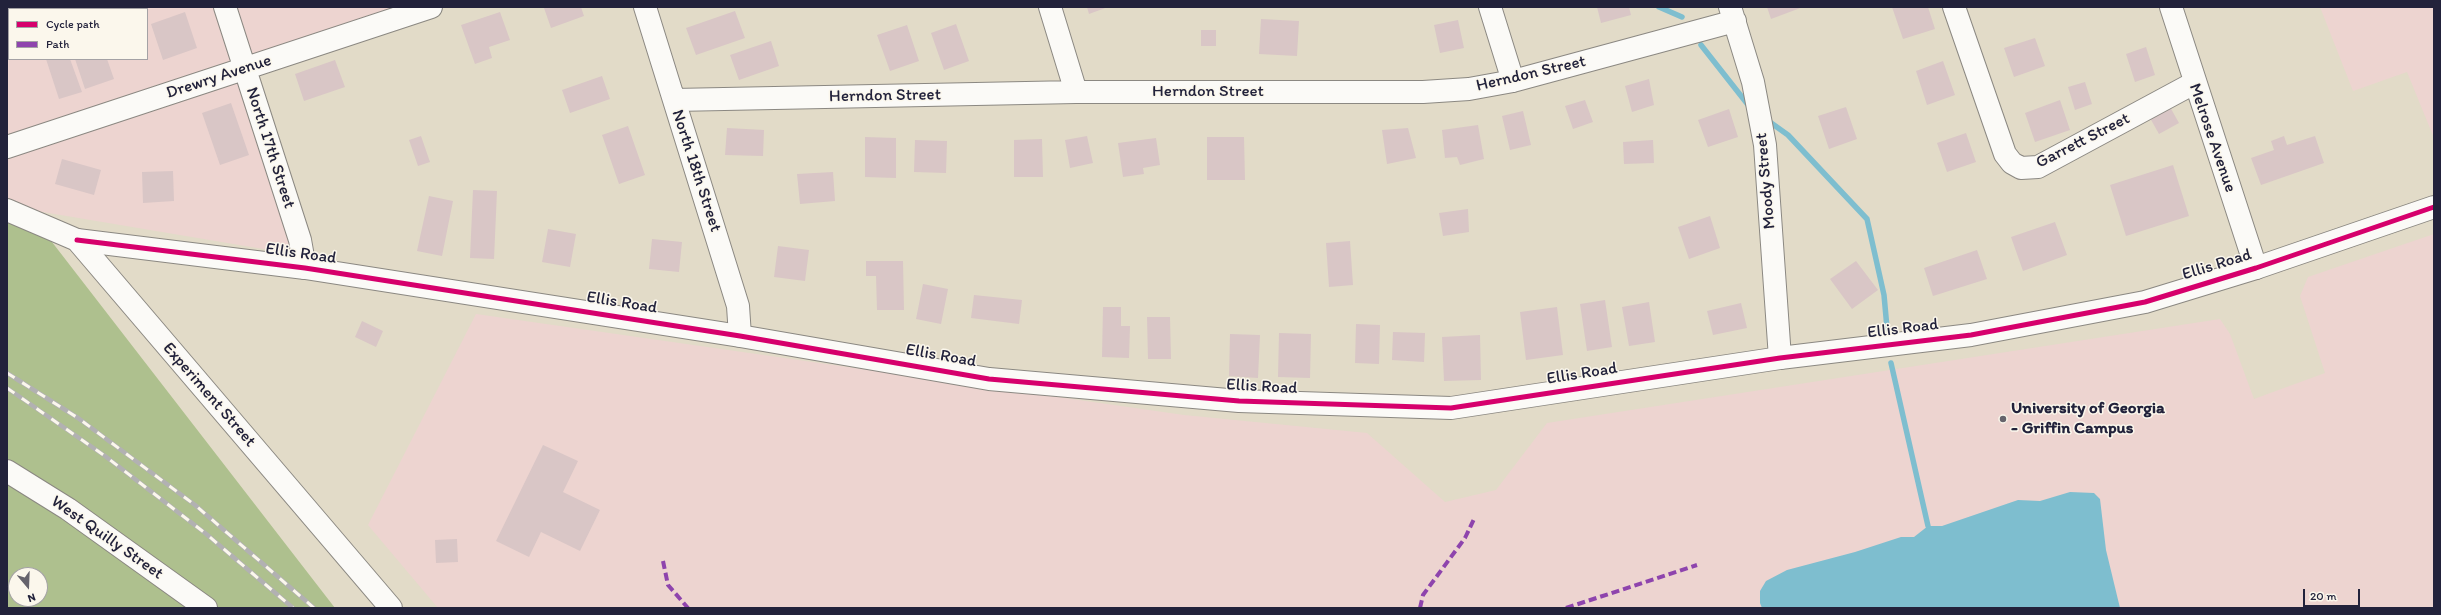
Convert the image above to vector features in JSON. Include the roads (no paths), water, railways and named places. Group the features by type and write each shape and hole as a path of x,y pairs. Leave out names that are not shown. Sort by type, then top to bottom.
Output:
{"street":[{"name":"North 17th Street","path":"225,7 300,240 305,268"},
{"name":"Drewry Avenue","path":"7,147 430,7"},
{"name":"North 18th Street","path":"645,7 738,306 740,336"},
{"path":"1050,7 1076,92"},
{"path":"1490,7 1513,81"},
{"name":"Garrett Street","path":"1954,7 2005,154 2012,163 2021,168 2038,167 2194,83"},
{"name":"Melrose Avenue","path":"2171,7 2194,83 2256,268"},
{"name":"Herndon Street","path":"674,100 1076,92 1423,92 1469,89 1513,81 1733,14"},
{"name":"Moody Street","path":"1733,14 1753,82 1765,145 1780,358"},
{"name":"Ellis Road","path":"77,240 305,268 740,336 989,379 1240,401 1450,408 1780,358 1971,335 2107,310 2145,302 2256,268 2434,207"},
{"name":"Experiment Street","path":"7,210 77,240 391,608"},
{"name":"West Quilly Street","path":"7,470 68,509 206,608"}],"water":[{"path":"2070,492 2094,493 2100,499 2106,550 2120,608 1762,608 1760,603 1760,591 1766,581 1787,570 1855,552 1901,537 1914,537 1928,526 1942,526 2018,500 2040,501"}],"waterway":[{"path":"1659,7 1682,17"},
{"path":"1701,45 1749,106"},
{"path":"1767,120 1788,135 1867,219 1884,295 1887,328"},
{"path":"1891,363 1928,526"}],"railway":[{"path":"7,373 78,418 195,505 314,608"},
{"path":"7,388 105,456 205,533 293,608"}],"place":[{"name":"University of Georgia - Griffin Campus","path":"2003,419"}]}
